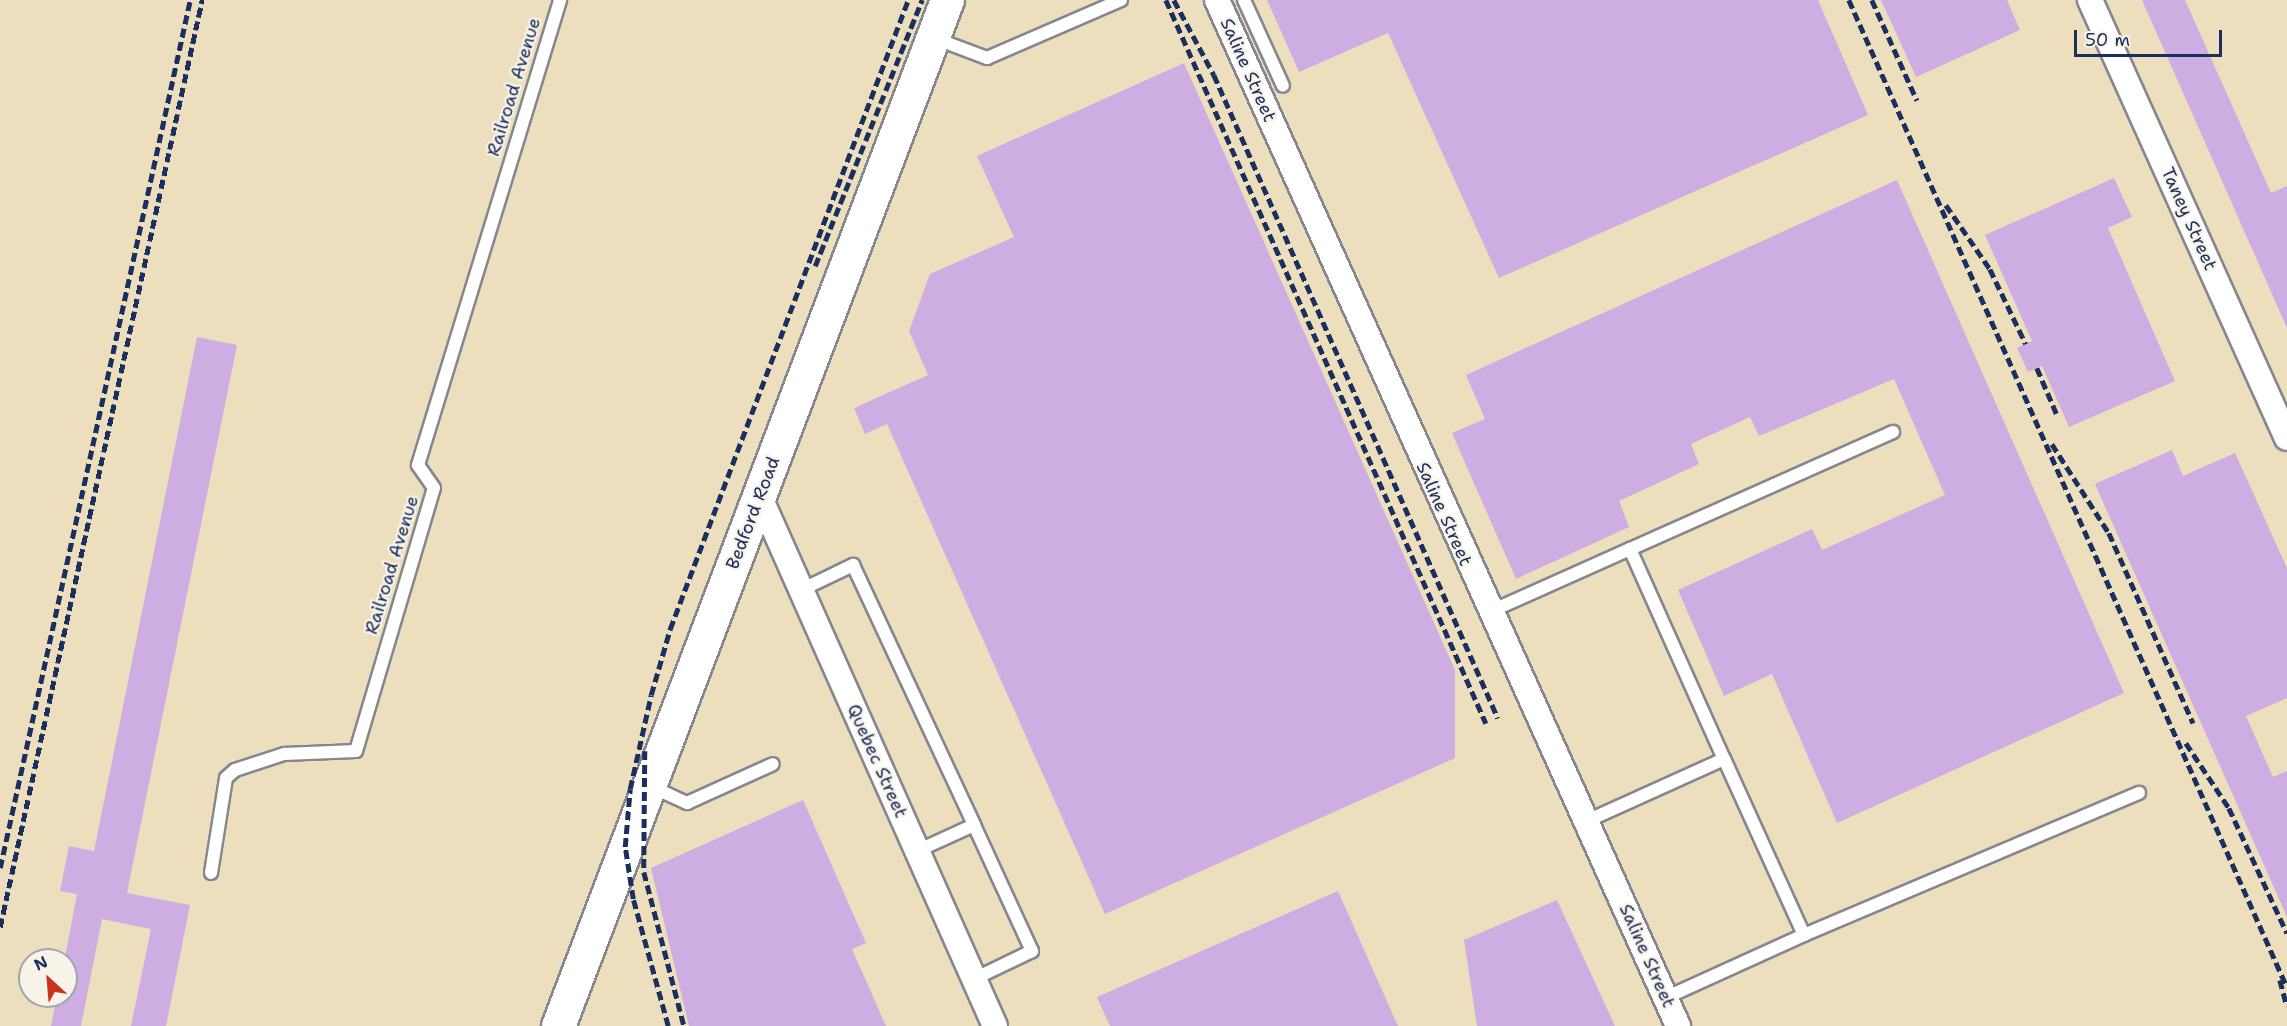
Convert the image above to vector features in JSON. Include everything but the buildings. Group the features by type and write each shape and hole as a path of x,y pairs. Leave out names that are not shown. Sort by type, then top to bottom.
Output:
{"street":[{"name":"Bedford Road","path":"558,1026 947,0"},
{"name":"Saline Street","path":"1217,0 1488,612 1587,821 1678,1026"},
{"name":"Taney Street","path":"2091,0 2287,438"},
{"name":"Quebec Street","path":"759,495 995,1026"}],"lane":[{"name":"Railroad Avenue","path":"211,873 226,778 235,770 284,754 356,751 434,488 418,465 560,0"},
{"path":"933,38 987,58 1121,0"},
{"path":"1244,0 1283,86"},
{"path":"1488,612 1893,432"},
{"path":"1630,549 1804,935"},
{"path":"801,590 853,565 1032,951 974,979"},
{"path":"1587,821 1724,759"},
{"path":"649,785 687,803 773,764"},
{"path":"1665,998 1804,935 2139,793"},
{"path":"917,851 974,825"}],"railway":[{"path":"0,868 190,0"},
{"path":"0,927 202,0"},
{"path":"668,1026 633,899 625,847 630,789 651,695 670,629 908,0"},
{"path":"815,266 922,0"},
{"path":"1166,0 1486,723"},
{"path":"1174,0 1214,75 1498,718"},
{"path":"1849,0 2287,987"},
{"path":"1872,0 1917,100"},
{"path":"1946,205 1990,269 2026,344"},
{"path":"2037,368 2058,417"},
{"path":"2052,444 2109,533 2193,723"},
{"path":"2186,743 2229,808 2287,933"},
{"path":"645,751 644,872 684,1026"},
{"path":"2280,980 2287,1006"}]}
